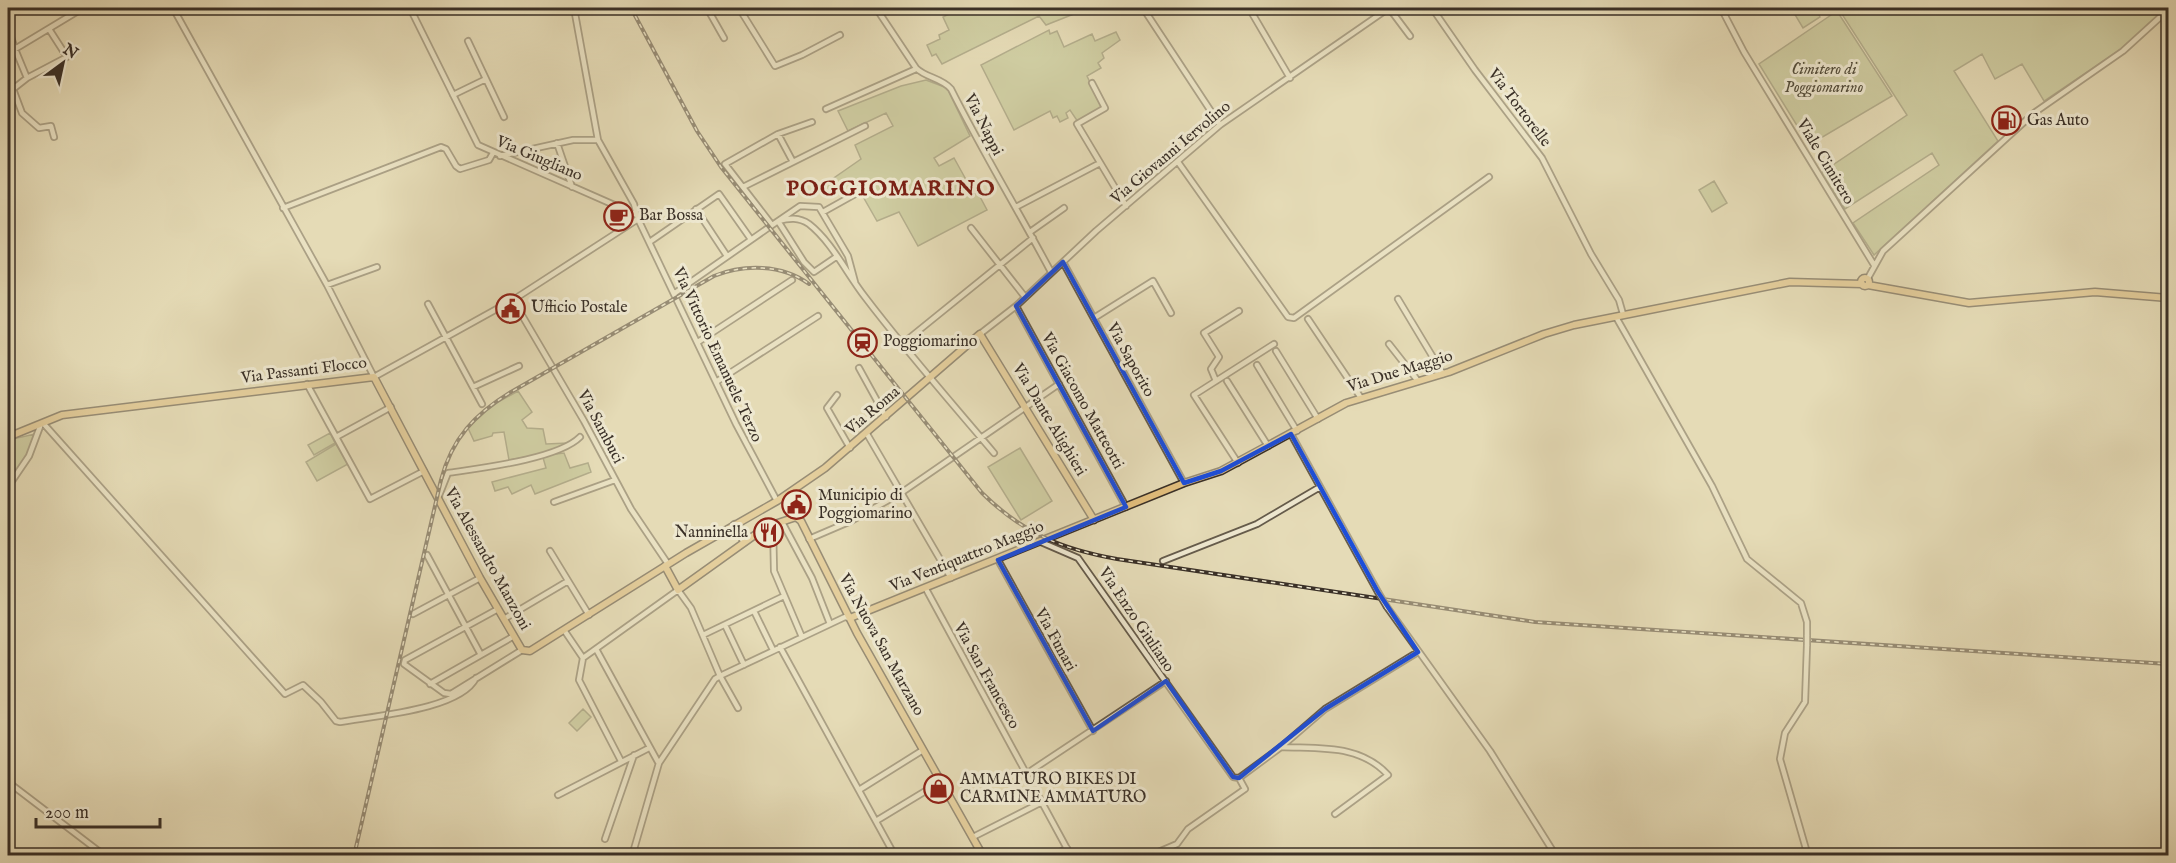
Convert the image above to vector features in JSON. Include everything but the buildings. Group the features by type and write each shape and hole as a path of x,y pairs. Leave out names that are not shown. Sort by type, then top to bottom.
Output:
{"main road":[{"name":"Via Due Maggio","path":"1094,520 1238,463 1346,403 1443,374 1491,357 1544,334 1623,314 1675,307 1790,282 1866,282 1969,303 2005,298 2095,292 2169,298"},
{"name":"Via Roma","path":"777,501 850,448 980,334"},
{"name":"Via Dante Alighieri","path":"980,334 1094,520"},
{"name":"Via Passanti Flocco","path":"8,437 62,415 91,410 374,377"},
{"name":"Via Alessandro Manzoni","path":"374,377 480,578 522,650 530,651 734,524 777,501"},
{"name":"Via Nuova San Marzano","path":"678,590 744,543 773,525 795,517 983,855"},
{"name":"Via Ventiquattro Maggio","path":"850,618 1094,520"},
{"path":"667,565 678,590"}],"street":[{"path":"15,49 83,8"},
{"path":"173,8 327,285 374,377"},
{"name":"Via Giugliano","path":"410,8 478,145 636,216"},
{"name":"Via Vittorio Emanuele Terzo","path":"574,8 598,140 634,204 636,216 651,241 716,382 777,501"},
{"path":"707,8 724,38"},
{"path":"739,8 775,66 802,55 840,34"},
{"path":"826,109 916,69 876,8"},
{"path":"1143,8 1220,125"},
{"path":"1249,8 1290,78"},
{"path":"1389,8 1410,36"},
{"name":"Via Giovanni Iervolino","path":"1063,262 1220,125 1389,8"},
{"name":"Via Tortorelle","path":"1432,8 1474,70 1538,151 1614,291 1623,314"},
{"name":"Viale Cimitero","path":"1721,8 1744,52 1874,265"},
{"path":"1866,282 1883,251 2034,113 2123,51 2169,10"},
{"path":"8,28 27,78"},
{"path":"49,29 67,57 13,87 22,113 39,128 51,126 54,137"},
{"path":"468,41 504,117"},
{"name":"Via Nappi","path":"916,69 946,83 951,89 988,163 1016,207 1051,272"},
{"path":"453,95 486,79"},
{"path":"1092,83 1105,108 1077,124 1126,206"},
{"path":"772,225 725,164 778,135 812,122"},
{"path":"743,187 865,126"},
{"path":"778,135 793,162"},
{"path":"500,156 557,143 598,140"},
{"path":"557,143 572,187"},
{"path":"283,208 441,147 446,149 460,169 489,160 493,153"},
{"path":"1178,162 1288,317 1294,318 1489,177"},
{"path":"1016,207 1100,163"},
{"path":"823,212 857,192"},
{"path":"651,241 719,194 750,238"},
{"path":"675,293 750,238 806,205 816,205 823,212 848,256 856,284"},
{"path":"1030,232 1064,208"},
{"path":"696,209 728,256"},
{"name":"Via Passanti Flocco","path":"374,377 513,300 636,216"},
{"path":"778,221 788,218 804,221 836,257 930,380 994,453"},
{"path":"778,221 800,256 814,272 836,257"},
{"path":"971,228 1025,297"},
{"path":"903,344 1033,238"},
{"path":"980,334 1016,306 1063,262"},
{"name":"Via Saporito","path":"1063,262 1184,483"},
{"path":"327,285 377,267"},
{"path":"698,342 792,280"},
{"path":"1094,318 1153,281 1171,313"},
{"path":"1398,299 1443,374"},
{"name":"Via Sambuci","path":"513,300 584,421 615,480 667,565"},
{"path":"428,304 482,404"},
{"name":"Via Giacomo Matteotti","path":"1016,306 1126,507"},
{"path":"1216,381 1211,369 1219,357 1204,333 1239,311"},
{"path":"716,382 818,316"},
{"path":"1616,317 1712,486 1748,559 1801,603 1806,615 1805,702 1785,733 1780,759 1808,855"},
{"path":"1308,319 1361,398"},
{"path":"1238,463 1194,394 1274,344"},
{"path":"1389,344 1418,381"},
{"path":"1276,351 1318,419"},
{"path":"1257,365 1320,487 1387,607 1490,751 1556,855"},
{"path":"473,387 519,366"},
{"path":"859,368 886,417"},
{"path":"1227,381 1268,446"},
{"path":"307,384 370,499 424,471"},
{"path":"809,539 851,521 901,493 1059,384"},
{"path":"837,395 827,408 850,448"},
{"path":"338,436 391,407"},
{"path":"8,487 29,456 42,424 285,694 303,685 321,702 336,722 448,701 467,689 476,678"},
{"path":"867,434 951,578"},
{"path":"438,498 448,473 488,467 565,448 580,437"},
{"path":"554,502 615,480"},
{"path":"1163,561 1257,524 1320,487"},
{"path":"782,522 812,578 830,624"},
{"path":"734,524 744,543"},
{"path":"773,525 774,571 802,637"},
{"name":"Via Enzo Giuliano","path":"1026,774 1166,681 1078,558 1041,542"},
{"path":"550,551 589,615"},
{"path":"427,555 481,655"},
{"name":"Via Funari","path":"998,560 1093,731"},
{"path":"413,614 480,578"},
{"path":"504,619 568,581"},
{"name":"Via San Francesco","path":"926,589 1042,802"},
{"path":"583,658 678,590 691,608 720,676 738,708"},
{"path":"703,635 784,596"},
{"path":"498,609 405,660 404,664 444,693 451,694 522,650"},
{"path":"754,610 773,650"},
{"path":"632,855 659,763 698,700 720,676 830,624 850,618"},
{"path":"725,625 744,665"},
{"path":"564,630 583,658 579,680 621,761"},
{"path":"430,684 514,636"},
{"path":"780,647 896,855"},
{"path":"596,650 659,763"},
{"path":"1166,681 1233,777 1239,778 1281,747 1325,709 1418,652"},
{"path":"1281,747 1329,749 1364,755 1388,776 1335,814"},
{"path":"558,795 649,748"},
{"path":"859,789 923,750"},
{"path":"605,839 634,755"},
{"path":"1149,855 1176,844 1188,829 1245,789 1239,778"},
{"path":"876,820 942,781"},
{"path":"8,782 105,855"},
{"path":"973,837 1042,802 1071,855"},
{"path":"1054,855 1067,848"}],"highlighted area":[{"path":"1063,262 1184,483 1221,471 1291,434 1378,592 1418,652 1325,709 1239,778 1233,777 1166,681 1093,731 998,560 1126,507 1016,306"}],"green space":[{"path":"953,8 1039,8 1042,13 1054,8 1089,8 1046,25 1039,16 942,64 936,54 932,56 927,45 940,39 939,35 949,30 943,17 955,11"},
{"path":"1791,8 1822,8 1817,11 1820,17 1803,28"},
{"path":"1838,8 2161,8 2162,13 2121,49 2044,101 2022,64 1995,79 1982,54 1954,71 1998,141 1874,255 1853,223 1939,165 1932,153 1845,209 1821,173 1907,115"},
{"name":"Cimitero di Poggiomarino","path":"1837,11 1892,96 1809,145 1759,64"},
{"path":"1049,30 1050,34 1057,31 1064,47 1092,34 1095,41 1116,32 1120,40 1102,53 1104,58 1098,63 1101,68 1087,76 1102,108 1078,122 1070,110 1066,113 1068,118 1060,122 1057,116 1053,118 1050,111 1014,130 981,65"},
{"path":"926,80 947,88 970,136 934,158 939,166 954,158 974,194 978,193 987,210 918,246 899,212 877,221 858,188 855,189 850,181 829,193 827,190 821,194 818,189 861,159 855,145 893,126 886,113 848,131 838,111 901,86"},
{"path":"1714,181 1727,203 1712,212 1699,190"},
{"path":"518,391 532,412 522,420 527,428 543,429 546,444 568,443 557,449 557,454 564,453 570,468 588,463 591,472 535,494 531,485 512,494 508,487 495,491 492,482 546,468 542,454 509,460 504,432 493,433 492,436 474,441 468,428 491,406"},
{"path":"330,433 335,443 314,455 308,445"},
{"path":"35,434 29,452 15,474 8,470 8,440"},
{"path":"336,444 348,464 317,481 306,462"},
{"path":"1020,448 1052,501 1021,520 988,467"},
{"path":"583,709 591,717 577,731 569,723"}],"railway":[{"path":"631,8 697,131 721,167 982,493 1028,529 1060,544 1117,559 1535,622 2168,664"},
{"path":"354,856 441,480 452,452 467,428 498,400 714,276 738,269 763,268 787,273 809,284"}],"place":[{"name":"Gas Auto","path":"2006,121"},
{"name":"Bar Bossa","path":"618,216"},
{"name":"Ufficio Postale","path":"510,308"},
{"name":"Poggiomarino","path":"862,342"},
{"name":"Municipio di Poggiomarino","path":"797,505"},
{"name":"Nanninella","path":"769,533"},
{"name":"AMMATURO BIKES DI CARMINE AMMATURO","path":"939,789"}],"district":[{"name":"POGGIOMARINO","path":"891,189"}]}
